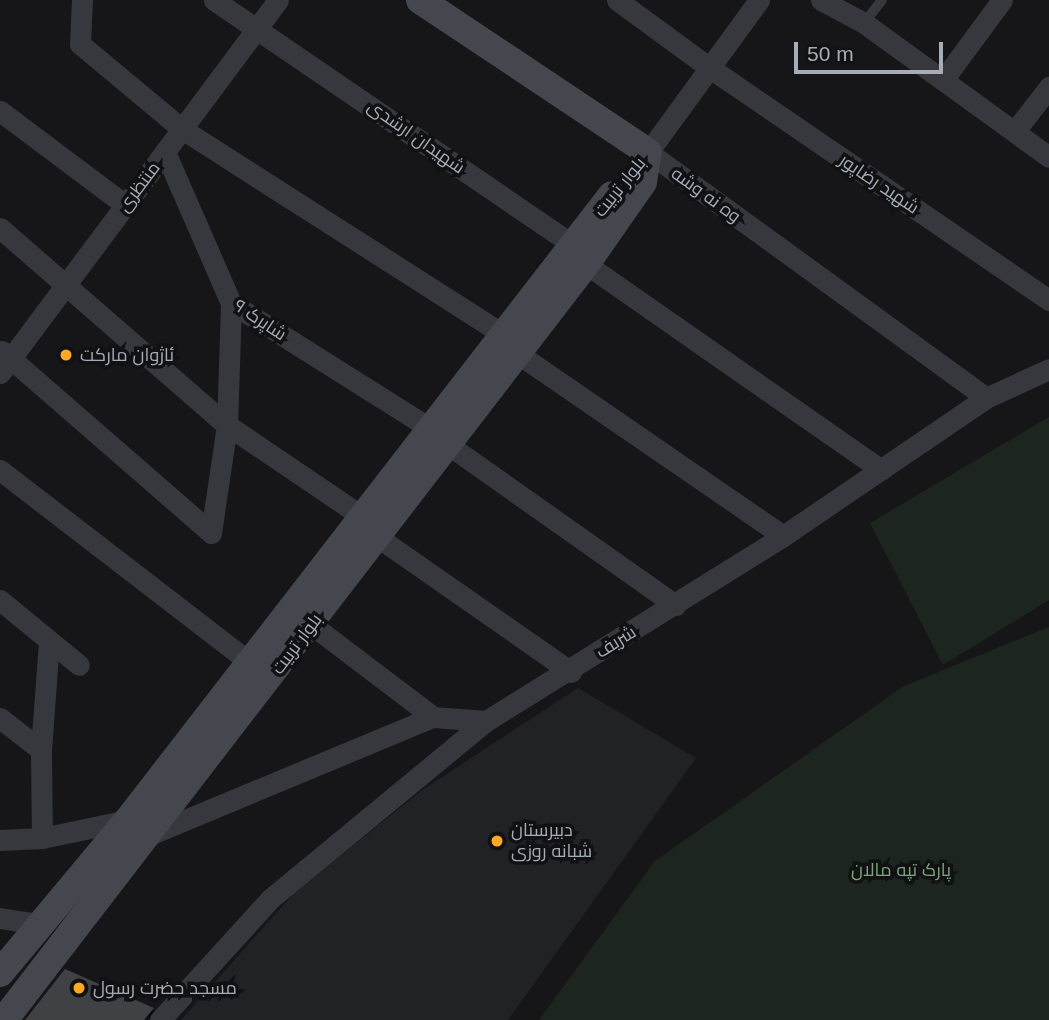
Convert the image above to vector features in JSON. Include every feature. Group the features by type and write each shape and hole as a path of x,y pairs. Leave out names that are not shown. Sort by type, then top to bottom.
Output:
{"street":[{"path":"82,0 80,44 182,129 509,343 783,536"},
{"name":"شهیدان ارشدی","path":"214,0 258,27 881,470"},
{"name":"منتظری","path":"4,361 67,284 278,0"},
{"name":"وه نه وشه","path":"420,0 648,152 986,398"},
{"name":"شهید رضاپور","path":"617,0 710,68 1049,300"},
{"path":"648,152 759,0"},
{"path":"821,0 864,23 1049,158"},
{"path":"943,80 1002,0"},
{"path":"1015,131 1049,87"},
{"path":"0,111 125,205"},
{"name":"شاپرک ۹","path":"165,152 230,303 428,427"},
{"name":"بلوار تربیت","path":"4,1020 138,828 248,661 428,427 509,343 580,255 648,152"},
{"path":"0,228 227,425 360,515"},
{"path":"4,361 211,533 227,425 230,303"},
{"name":"بلوار تربیت","path":"0,973 37,924 138,828 312,625 450,446 509,343"},
{"name":"شریف","path":"160,1020 270,899 486,721 783,536 986,398 1049,369"},
{"path":"450,446 675,605"},
{"path":"0,470 248,661"},
{"path":"379,538 570,671"},
{"path":"0,600 79,665"},
{"path":"312,625 433,717"},
{"path":"42,838 41,750 49,641"},
{"path":"0,840 138,828 433,717 486,721"},
{"path":"0,718 41,750"},
{"path":"0,918 37,924"}],"lane":[{"path":"864,23 882,0"}],"shaded area":[{"name":"دبیرستان شبانه روزی","path":"578,688 696,758 508,1020 181,1020 295,892 421,791"}],"green space":[{"path":"1049,417 1049,600 943,665 870,523"},
{"name":"پارک تپه مالان","path":"1049,627 1049,1020 539,1020 655,861 904,686"}],"building":[{"name":"مسجد حضرت رسول","path":"65,969 154,1008 144,1020 25,1020"}],"place":[{"name":"ئاژوان مارکت","path":"66,355"},
{"name":"دبیرستان شبانه روزی","path":"497,841"},
{"name":"مسجد حضرت رسول","path":"79,988"}]}
